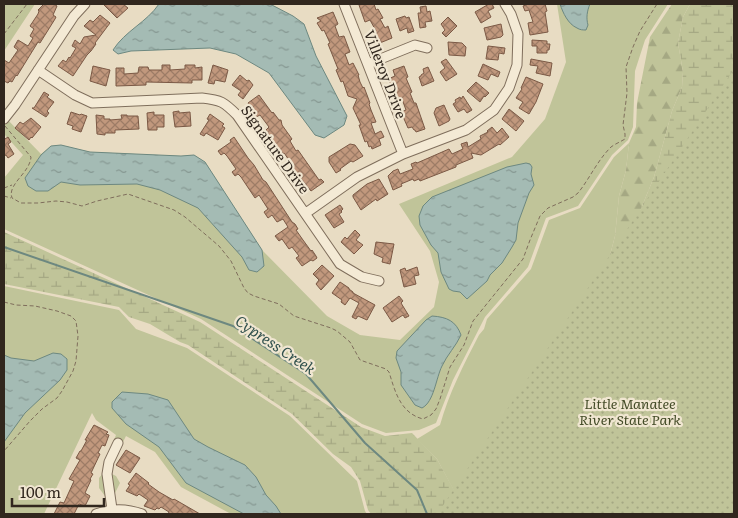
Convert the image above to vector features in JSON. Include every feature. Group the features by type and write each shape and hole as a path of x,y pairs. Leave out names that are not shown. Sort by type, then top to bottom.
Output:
{"street":[{"path":"4,118 15,105 74,16 85,4"},
{"name":"Villeroy Drive","path":"344,4 403,154"},
{"path":"306,213 357,177 403,154 466,130 494,110 509,88 517,65 518,34 506,4"},
{"path":"368,64 416,45 427,48"},
{"name":"Signature Drive","path":"38,70 75,95 92,103 202,98 216,99 226,104 237,115 340,264 362,276 379,281"},
{"path":"112,509 107,474 109,462 118,443"},
{"path":"96,514 112,509 131,510 142,514"}],"path":[{"path":"4,34 26,4"},
{"path":"4,196 22,203 56,201 82,206 128,194 174,210 219,246 232,262 248,293 279,304 294,316 331,328 344,336 350,342 360,360 386,369 389,372 396,396 408,411 418,418 427,418 436,409 450,367 464,345 472,321 523,259 540,216 548,208 578,193 606,152 613,145 625,139 623,118 627,93 626,67 640,31 657,4"},
{"path":"4,124 31,157 28,167 14,184 10,194 12,198"},
{"path":"4,188 14,184"},
{"path":"4,302 35,306 71,316 76,321 78,336 73,372 62,391 57,398 30,420 4,451"}],"green space":[{"path":"4,4 35,4 4,51"},
{"path":"557,4 668,4 645,40 635,71 633,127 628,140 612,155 578,206 546,218 528,267 485,317 453,380 436,423 419,430 386,433 362,424 201,319 4,229 4,178 23,155 4,134 4,116 41,154 51,146 61,145 90,152 194,155 205,162 262,250 327,316 360,335 400,340 434,307 439,282 430,251 399,204 512,157 545,119 566,62"},
{"path":"672,4 690,4 683,17 678,43 683,72 682,87 672,111 654,177 638,216 604,278 615,236 619,196 626,170 629,143 636,127 637,103 650,37"},
{"path":"690,4 734,4 734,238 638,216 654,177 672,111 682,87 683,72 678,43 683,17"},
{"name":"Little Manatee River State Park","path":"734,69 734,514 438,513"},
{"path":"629,143 626,170 619,196 615,236 604,278 734,500 734,514 454,491 437,459 417,439 440,425 457,379 479,335 484,329 487,319 531,269 549,220 580,208 614,157"},
{"path":"4,232 200,322 361,427 385,436 412,433 437,459 467,514 371,514 368,510 360,481 351,467 333,454 292,414 188,345 150,324 129,317 119,307 4,284"},
{"path":"4,286 119,310 136,329 187,348 290,416 357,481 367,514 231,514 181,487 155,452 126,436 110,473 116,476 120,483 115,493 115,504 137,508 147,514 109,514 105,496 99,488 99,478 103,473 105,461 116,435 96,420 92,413 44,514 4,514"}],"water":[{"path":"159,4 270,4 293,16 304,24 316,56 347,116 344,125 324,138 315,135 269,73 236,54 210,48 131,51 118,54 113,50"},
{"path":"560,4 590,4 586,30 579,29 568,21"},
{"path":"61,145 90,152 194,155 205,162 262,250 264,266 257,272 249,270 242,257 198,208 160,190 137,184 80,185 61,182 48,191 36,191 28,186 25,178 41,155 51,146"},
{"path":"526,163 532,167 531,174 534,185 529,193 518,223 516,240 502,263 490,275 487,281 467,299 460,292 449,289 441,272 438,253 431,245 420,225 419,216 423,206 432,197 507,167"},
{"path":"432,316 442,317 454,323 461,335 442,366 429,401 422,408 415,405 401,385 401,372 396,358 397,351"},
{"path":"53,353 61,354 67,359 67,370 60,380 25,413 4,442 4,355 11,358 34,361"},
{"path":"122,392 148,394 168,400 194,439 245,465 256,477 266,495 281,514 244,514 186,483 159,447 126,424 112,408 112,402"}],"building":[{"path":"44,4 54,4 57,6 53,15 56,17 17,76 12,82 8,83 4,81 4,60 9,63 18,50 14,47 18,40 28,46 33,38 30,36 34,29 30,26 38,14 38,10"},
{"path":"103,4 123,4 128,8 117,18"},
{"path":"374,4 376,10 378,9 383,18 380,19 385,28 388,26 392,38 375,45 370,33 376,31 370,20 365,22 359,5"},
{"path":"492,4 494,8 488,11 491,17 481,23 475,12"},
{"path":"545,4 548,32 530,35 528,23 533,22 529,10 525,11 523,6"},
{"path":"426,6 427,12 430,11 432,21 425,22 426,27 420,28 418,13 421,13 420,7"},
{"path":"333,12 338,24 335,26 339,37 344,36 350,52 345,54 349,65 353,63 370,103 376,122 371,123 375,134 381,131 384,137 379,139 381,145 372,149 367,141 365,142 359,125 361,125 353,108 357,99 348,96 343,81 341,82 336,70 338,69 328,44 330,43 324,30 322,31 317,23 321,21 317,18"},
{"path":"100,15 110,23 73,76 58,66 63,60 66,62 70,58 76,48 72,46 75,40 80,44 84,37 96,35 84,26 90,20 93,22"},
{"path":"405,16 406,18 409,17 414,31 408,33 407,28 400,31 396,19"},
{"path":"448,17 457,26 446,37 442,33 445,30 441,24"},
{"path":"501,24 503,35 487,40 484,28"},
{"path":"532,40 547,41 547,44 550,44 547,53 537,53 537,46 532,46"},
{"path":"448,42 462,43 466,47 465,56 449,55"},
{"path":"488,46 505,48 504,54 499,53 498,60 486,59"},
{"path":"446,59 457,74 446,81 440,72 445,68 441,62"},
{"path":"531,59 552,63 550,76 536,73 538,66 530,65"},
{"path":"483,64 500,72 498,77 491,74 488,80 478,76"},
{"path":"162,65 170,65 170,70 185,69 185,65 195,65 195,68 202,67 202,80 192,80 192,83 146,82 146,85 116,86 116,68 124,68 124,74 138,73 139,67 148,67 149,70 162,70"},
{"path":"213,65 228,70 225,82 215,80 214,84 208,83"},
{"path":"93,66 110,70 106,86 90,81"},
{"path":"404,66 408,77 406,78 412,92 410,93 414,103 416,103 425,129 416,132 412,127 408,128 401,112 406,110 402,99 396,101 394,96 396,95 388,79 395,76 393,70"},
{"path":"428,67 434,81 422,86 419,77 424,73 423,69"},
{"path":"240,75 247,81 249,80 253,85 243,99 238,95 241,91 232,85"},
{"path":"526,77 543,84 529,114 519,108 523,102 516,98 522,89"},
{"path":"476,82 489,93 480,102 467,91"},
{"path":"44,92 54,102 47,111 49,113 46,117 32,108 34,108"},
{"path":"259,95 272,113 281,120 282,125 292,139 290,141 296,151 298,150 319,180 321,179 324,182 311,191 292,168 294,167 284,153 272,142 266,130 269,127 260,115 256,117 253,113 248,103"},
{"path":"463,96 472,110 467,113 464,109 458,112 453,104 456,102 455,100 460,97 461,99"},
{"path":"444,105 450,119 439,126 434,113 436,108"},
{"path":"509,109 524,121 516,131 502,119"},
{"path":"179,111 179,113 190,112 191,126 175,127 173,112"},
{"path":"71,112 87,116 81,132 72,129 73,126 67,124"},
{"path":"154,112 154,115 164,115 164,127 157,127 157,130 148,130 147,113"},
{"path":"210,114 224,124 222,126 225,128 218,140 206,133 204,136 200,134 209,120 207,119"},
{"path":"96,115 104,116 104,119 110,120 122,119 121,115 138,116 139,129 115,130 115,133 105,133 105,135 97,134"},
{"path":"31,118 41,127 29,140 15,128 20,122 23,124"},
{"path":"492,127 497,133 502,128 509,137 500,145 481,155 471,153 473,158 456,165 456,167 420,181 419,179 414,181 413,179 393,190 388,176 393,171 398,169 400,174 413,169 411,164 449,149 452,154 463,149 461,144 467,142 468,147 481,139 480,136 488,132"},
{"path":"4,136 5,139 8,137 11,142 8,144 14,154 8,158 6,155 4,156"},
{"path":"234,137 295,224 298,229 296,230 316,256 317,258 313,261 311,260 302,266 296,258 299,256 292,247 289,249 282,239 279,241 275,236 288,227 283,219 277,222 272,215 268,218 264,212 268,209 259,195 255,198 241,177 238,174 235,176 232,172 236,169 227,156 224,153 221,155 218,151 231,142 230,140"},
{"path":"350,144 355,145 363,156 353,162 351,161 336,173 329,162 329,157"},
{"path":"379,179 388,194 377,201 376,199 361,210 353,195 367,184"},
{"path":"340,205 343,209 339,214 344,222 334,228 325,215"},
{"path":"355,230 360,235 356,240 363,245 354,254 341,242 345,237 347,239"},
{"path":"376,242 394,244 390,264 382,262 383,258 374,254"},
{"path":"322,265 334,276 321,290 316,284 319,280 313,274"},
{"path":"417,267 419,275 414,276 416,284 404,287 400,270 405,268 406,271"},
{"path":"340,282 353,293 375,305 367,320 358,316 356,319 352,317 359,303 350,298 345,305 341,302 342,300 332,293"},
{"path":"399,296 409,316 405,318 403,315 392,322 383,308"},
{"path":"94,425 108,432 106,434 109,435 105,446 102,445 98,453 100,454 91,473 93,474 85,493 90,496 85,506 79,504 74,514 54,514 60,502 64,503 74,481 69,479 80,460 76,458"},
{"path":"126,450 140,458 130,473 116,465"},
{"path":"136,473 159,492 200,514 168,514 169,512 161,507 155,510 144,506 148,500 139,494 137,496 126,491 130,485 128,484"}],"waterway":[{"name":"Cypress Creek","path":"4,247 233,326 306,374 365,443 417,490 427,514"}]}
